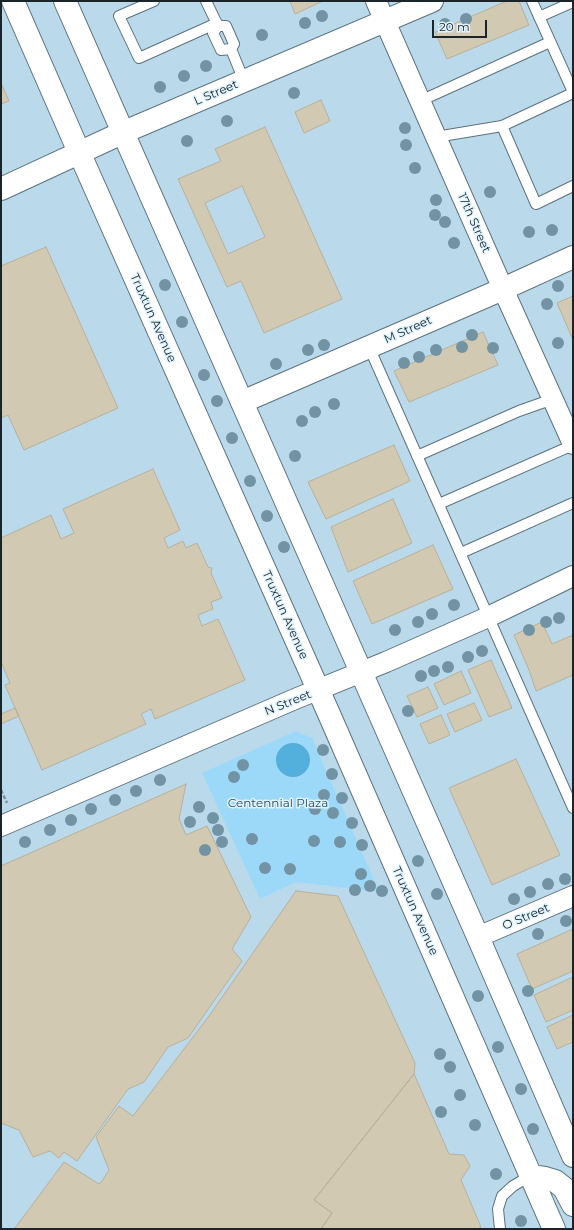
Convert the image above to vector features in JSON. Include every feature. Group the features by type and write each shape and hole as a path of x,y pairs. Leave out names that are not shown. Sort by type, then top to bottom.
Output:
{"main road":[{"name":"Truxtun Avenue","path":"13,1 318,690 554,1229"},
{"path":"65,1 124,132 573,1156"},
{"name":"L Street","path":"1,189 124,132 432,1"},
{"name":"M Street","path":"242,402 503,289 573,257"},
{"path":"530,1176 555,1181 564,1188 573,1205"}],"street":[{"name":"17th Street","path":"376,1 573,444"},
{"name":"N Street","path":"1,826 361,673 488,617 573,576"},
{"name":"O Street","path":"478,937 573,896"}],"lane":[{"path":"154,1 119,16 139,58 217,24 226,26 234,44 231,50 244,81"},
{"path":"206,1 217,24 213,33 221,50 231,50"},
{"path":"436,137 502,126 573,93 532,1"},
{"path":"539,17 573,2"},
{"path":"420,101 550,42"},
{"path":"502,126 536,204 573,186"},
{"path":"369,347 573,808"},
{"path":"417,456 519,411 553,398"},
{"path":"439,504 573,444"},
{"path":"461,553 573,503"},
{"path":"499,1228 498,1209 502,1196 513,1186 530,1176"}],"shaded area":[{"path":"1,1 573,1 573,1229 1,1229"},
{"path":"293,743 305,748 310,760 305,772 293,777 281,772 276,760 281,748"}],"green space":[{"name":"Centennial Plaza","path":"296,731 312,738 379,892 296,882 260,899 202,773"}],"building":[{"path":"290,1 323,1 295,14"},
{"path":"507,1 519,1 529,25 447,59 435,32"},
{"path":"1,83 9,101 1,104"},
{"path":"321,100 330,121 304,133 295,112"},
{"path":"265,127 342,299 264,333 241,281 227,287 178,179 221,161 215,149","holes":["242,186 265,237 228,254 205,203"]},
{"path":"46,247 118,408 24,450 8,415 1,418 1,266"},
{"path":"573,296 573,340 557,303"},
{"path":"483,332 498,365 409,402 394,371"},
{"path":"394,445 410,481 326,519 308,482"},
{"path":"153,469 180,530 164,538 168,548 183,541 186,548 197,543 208,567 212,568 211,573 222,598 211,602 213,609 198,615 202,626 218,619 245,680 155,719 151,709 141,714 146,724 42,770 5,685 10,683 1,662 1,538 51,515 61,539 74,533 63,509"},
{"path":"393,499 412,543 348,572 331,527"},
{"path":"433,545 453,589 372,624 353,581"},
{"path":"542,622 552,644 573,635 573,675 536,691 514,635"},
{"path":"491,660 512,708 489,717 468,670"},
{"path":"461,671 471,693 444,705 434,684"},
{"path":"428,687 438,708 417,717 407,696"},
{"path":"474,703 482,720 455,732 447,714"},
{"path":"15,708 19,716 1,724 1,714"},
{"path":"441,715 450,735 429,744 420,724"},
{"path":"516,759 560,855 492,885 449,788"},
{"path":"186,784 179,819 186,835 207,826 251,917 232,949 242,961 188,1038 168,1047 144,1082 128,1089 77,1161 64,1152 59,1158 50,1151 33,1157 19,1130 1,1123 1,866"},
{"path":"296,891 338,896 415,1063 414,1074 314,1200 332,1213 321,1229 15,1229 64,1162 99,1184 102,1181 109,1170 96,1137 119,1106 133,1116 209,1016"},
{"path":"573,929 573,971 532,989 517,954"},
{"path":"573,977 573,1010 546,1022 534,995"},
{"path":"573,1015 573,1042 557,1049 547,1027"},
{"path":"414,1074 449,1154 464,1155 470,1166 461,1180 481,1227 478,1229 321,1229 332,1213 314,1200"}]}
